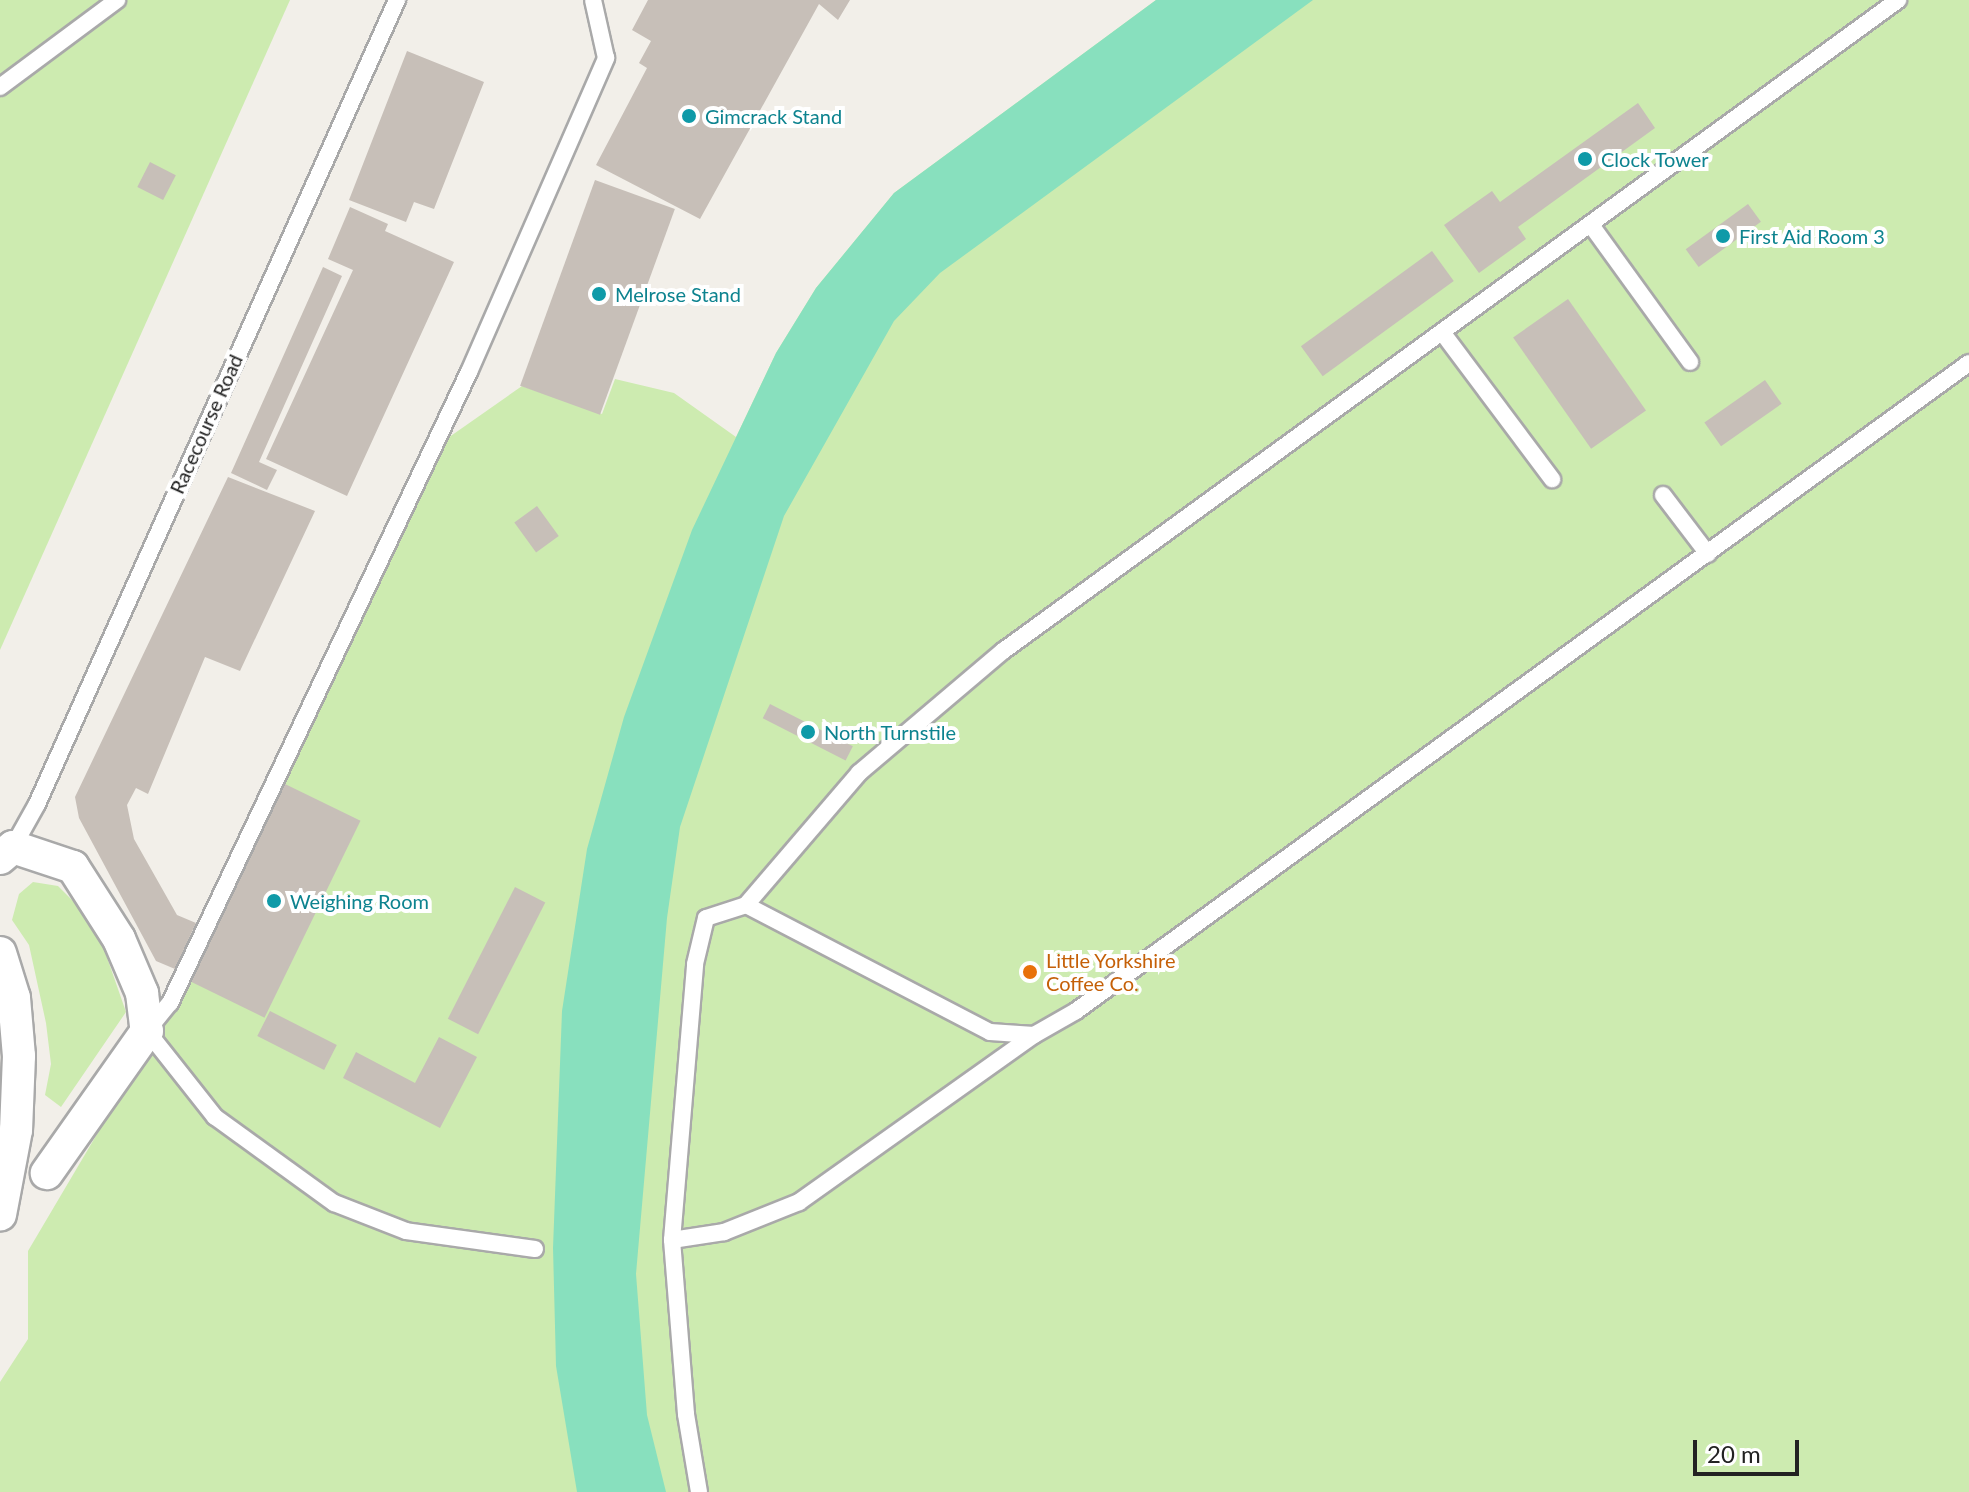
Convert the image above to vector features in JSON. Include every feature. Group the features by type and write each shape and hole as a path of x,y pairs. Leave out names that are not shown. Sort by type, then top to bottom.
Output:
{"street":[{"path":"6,852 73,867 119,939 142,993 147,1031 47,1173"},
{"path":"0,953 14,998 19,1056 16,1130 0,1215"}],"lane":[{"path":"0,87 117,0"},
{"name":"Racecourse Road","path":"6,852 37,804 397,0"},
{"path":"535,1249 406,1231 334,1203 215,1117 147,1031 170,1003 469,372 606,58 593,0"},
{"path":"699,1492 686,1414 672,1240 695,964 706,918 746,905 859,773 1003,651 1898,0"},
{"path":"1591,225 1690,362"},
{"path":"1442,332 1552,479"},
{"path":"672,1240 724,1232 799,1202 1034,1035 1076,1011 1969,363"},
{"path":"1663,495 1708,554"},
{"path":"746,905 990,1032 1034,1035"}],"green space":[{"path":"0,0 290,0 0,650"},
{"path":"1156,0 1969,0 1969,1492 0,1492 0,1382 28,1339 28,1251 188,980 445,440 522,386 602,414 615,379 674,393 736,437 776,353 816,288 894,193"},
{"path":"1156,0 1313,0 940,273 894,321 784,516 680,827 667,918 636,1274 647,1415 666,1492 577,1492 556,1366 553,1248 562,1011 587,849 624,717 692,530 776,353 816,288 894,193"},
{"path":"33,882 58,886 79,907 102,943 126,1012 61,1107 45,1095 51,1064 46,1023 29,945 12,920 19,894"}],"building":[{"name":"Gimcrack Stand","path":"648,0 850,0 838,20 819,4 700,219 596,165 647,68 639,63 651,41 632,30"},
{"path":"407,51 484,82 434,209 414,202 406,222 349,200"},
{"name":"Clock Tower","path":"1638,103 1655,128 1518,227 1526,239 1479,273 1444,225 1492,191 1500,202"},
{"path":"150,162 176,175 163,200 137,187"},
{"name":"Melrose Stand","path":"595,180 675,209 600,415 520,386"},
{"name":"First Aid Room 3","path":"1748,204 1761,222 1699,267 1686,249"},
{"path":"350,207 388,224 385,231 454,262 347,496 266,459 353,270 328,259"},
{"path":"1432,251 1454,281 1323,376 1301,346"},
{"path":"323,267 342,276 259,462 277,470 267,490 231,473"},
{"path":"1568,299 1646,410 1591,449 1513,337"},
{"path":"1765,380 1782,404 1721,446 1704,422"},
{"path":"228,477 315,511 240,671 205,657 148,794 136,788 127,805 134,839 177,915 196,923 175,969 156,961 79,818 75,797"},
{"path":"537,506 559,536 536,552 514,522"},
{"name":"North Turnstile","path":"770,704 853,746 846,760 763,718"},
{"name":"Weighing Room","path":"285,784 360,821 264,1018 189,981"},
{"path":"515,887 545,902 478,1034 448,1019"},
{"path":"270,1011 337,1045 324,1070 257,1036"},
{"path":"439,1037 477,1057 440,1128 343,1078 356,1052 415,1083"}],"place":[{"name":"Gimcrack Stand","path":"689,116"},
{"name":"Clock Tower","path":"1585,159"},
{"name":"First Aid Room 3","path":"1723,236"},
{"name":"Melrose Stand","path":"599,294"},
{"name":"North Turnstile","path":"808,732"},
{"name":"Weighing Room","path":"274,901"},
{"name":"Little Yorkshire Coffee Co.","path":"1030,972"}]}
